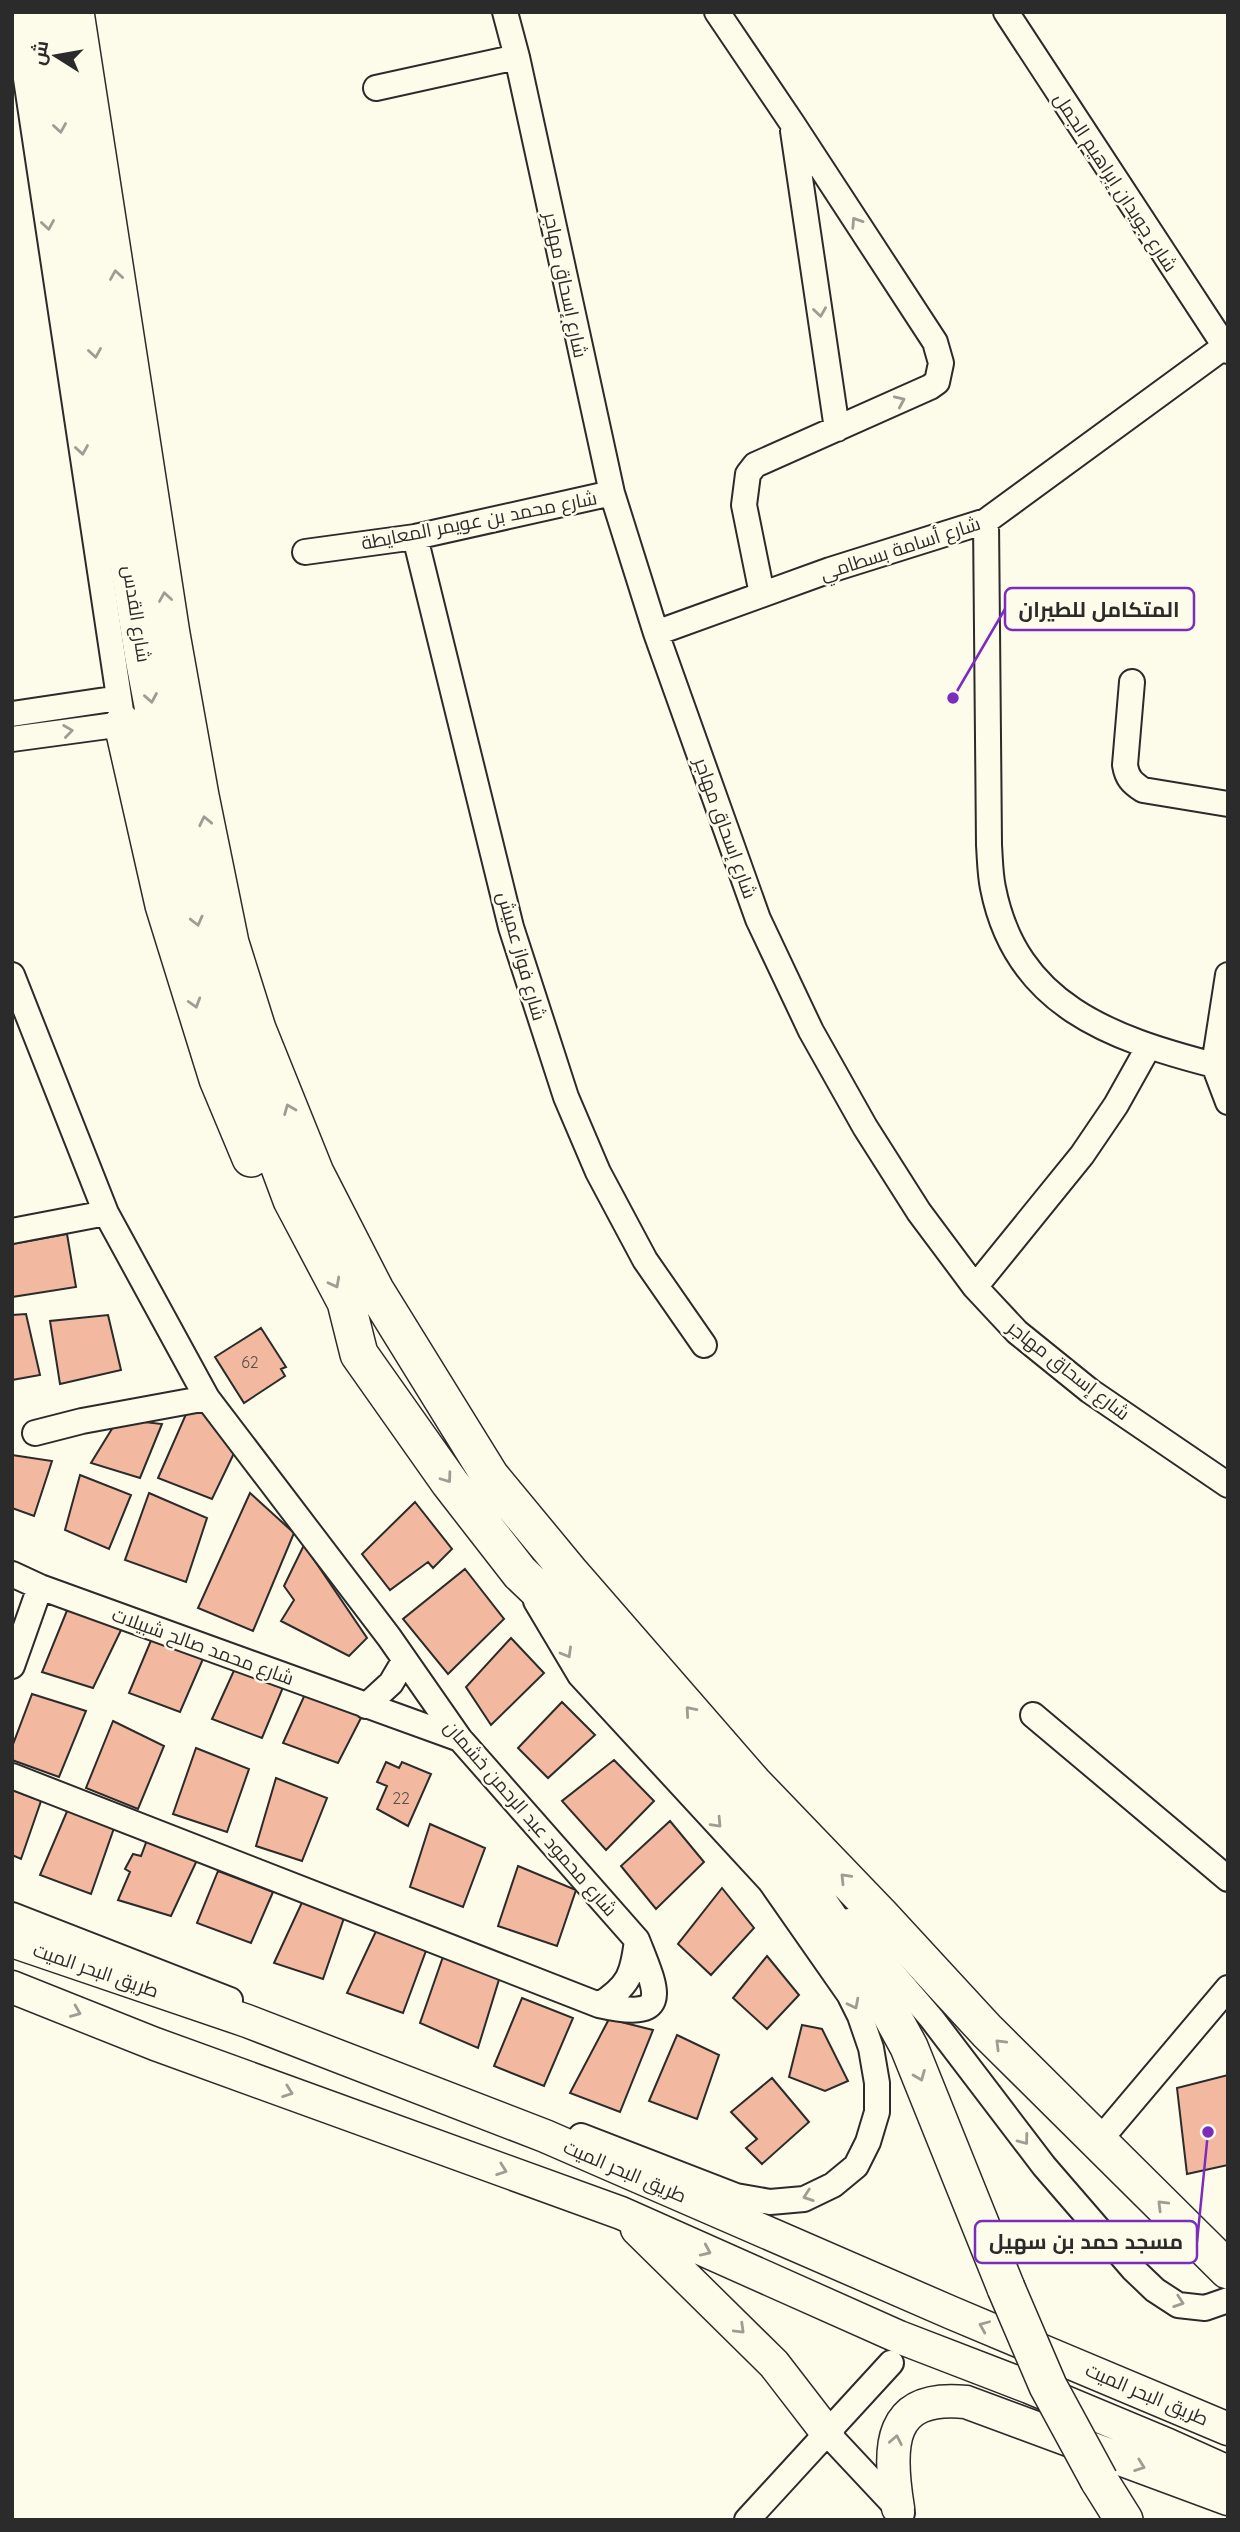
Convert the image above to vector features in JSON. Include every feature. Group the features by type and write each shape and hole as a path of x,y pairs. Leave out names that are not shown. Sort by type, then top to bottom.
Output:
{"highway":[{"name":"شارع القدس","path":"42,12 144,658 185,873 204,953 224,1017 292,1200 346,1302 359,1354"},
{"name":"شارع القدس","path":"75,12 171,634 227,930 257,1029 315,1172 375,1290 490,1476 570,1574 753,1783 987,2031 1228,2270"},
{"path":"121,711 164,905 218,1079 274,1213 333,1334 359,1354 450,1483 520,1573 582,1632 612,1669 741,1809 840,1932 879,1992 909,2047 1048,2386 1124,2520"}],"main road":[{"name":"طريق البحر الميت","path":"12,1941 247,2021 545,2136 952,2313 1228,2429"},
{"path":"12,1987 155,2044 621,2213 895,2350 1077,2407 1228,2472"},
{"path":"621,2213 774,2364 828,2434"},
{"path":"895,2350 952,2313"},
{"path":"903,2514 892,2460 899,2425 911,2412 928,2402 949,2400 966,2402 1228,2499"}],"street":[{"path":"16,12 121,711"},
{"name":"شارع إسحاق مهاجر","path":"505,12 612,494 656,633 758,919 811,1031 865,1127 919,1212 975,1287 1017,1332 1090,1391 1228,1485"},
{"path":"716,12 792,123 940,352 941,372 937,382 930,387 755,465 748,474 744,505 762,594"},
{"name":"شارع جويدان إبراهيم الجمل","path":"1006,12 1226,347"},
{"path":"376,88 517,57"},
{"path":"792,123 837,429"},
{"name":"شارع أسامة بسطامي","path":"656,633 762,594 986,522 1226,347"},
{"name":"شارع محمد بن عويمر المعايطة","path":"305,552 415,537 612,494"},
{"path":"986,522 989,845 992,887 1004,929 1023,965 1050,995 1096,1024 1149,1046 1214,1065"},
{"name":"شارع فواز عميش","path":"415,537 511,927 566,1097 598,1172 645,1260 704,1345"},
{"path":"1132,682 1125,765 1127,776 1143,790 1228,804"},
{"path":"12,714 121,711"},
{"path":"12,739 121,711"},
{"name":"شارع محمود عبد الرحمن خشمان","path":"12,975 106,1213 207,1398 460,1739 637,1940 634,1964 627,1982 600,2005 12,1776"},
{"path":"1228,975 1214,1065 1228,1102"},
{"path":"975,1287 1082,1155 1116,1105 1149,1046"},
{"path":"12,1231 106,1213"},
{"path":"35,1433 82,1421 207,1398"},
{"path":"12,1915 736,2196 771,2202 804,2199 833,2185 856,2166 868,2142 877,2112 877,2082 871,2048 849,1994 770,1881 580,1675 520,1573"},
{"name":"شارع محمد صالح شبيلات","path":"12,1574 40,1587 460,1739"},
{"path":"12,1666 40,1587"},
{"path":"366,1706 391,1683 404,1661"},
{"path":"1033,1715 1228,1879"},
{"path":"773,1847 821,1890 903,1984 1044,2166 1133,2269 1155,2290 1178,2305 1205,2308 1228,2300"},
{"path":"1098,2142 1228,1988"},
{"path":"747,2520 828,2434 895,2350"},
{"path":"828,2434 903,2514"}],"building":[{"path":"67,1234 76,1287 12,1297 12,1244"},
{"path":"26,1314 40,1375 12,1380 12,1315"},
{"path":"108,1315 121,1370 60,1384 50,1321"},
{"path":"261,1328 286,1367 281,1369 285,1376 244,1403 215,1357"},
{"path":"190,1405 214,1415 236,1449 212,1499 158,1478"},
{"path":"118,1419 162,1424 140,1478 91,1463"},
{"path":"12,1455 52,1461 34,1516 12,1508"},
{"path":"80,1475 131,1495 109,1549 65,1530"},
{"path":"149,1493 207,1518 186,1582 125,1560"},
{"path":"250,1493 294,1533 253,1631 198,1608"},
{"path":"415,1502 452,1549 433,1568 428,1562 390,1590 362,1554"},
{"path":"304,1545 367,1638 349,1656 281,1621 294,1600 284,1586"},
{"path":"465,1569 504,1619 448,1674 403,1619"},
{"path":"68,1608 123,1626 93,1688 42,1672"},
{"path":"152,1638 203,1659 180,1712 129,1693"},
{"path":"511,1638 544,1673 491,1725 466,1687"},
{"path":"236,1666 284,1685 262,1738 212,1719"},
{"path":"306,1692 363,1714 338,1763 283,1743"},
{"path":"32,1694 86,1711 59,1777 12,1760 12,1747"},
{"path":"562,1702 595,1735 548,1778 518,1748"},
{"path":"113,1721 164,1746 138,1809 86,1788"},
{"path":"196,1748 249,1769 227,1832 173,1814"},
{"path":"614,1760 654,1801 606,1850 562,1801"},
{"path":"386,1762 399,1768 402,1762 431,1774 408,1826 377,1809 387,1786 377,1782"},
{"path":"276,1778 327,1798 302,1861 256,1846"},
{"path":"12,1790 41,1801 21,1859 12,1855"},
{"path":"68,1809 114,1828 91,1894 40,1875"},
{"path":"670,1821 704,1862 656,1909 621,1866"},
{"path":"430,1824 485,1848 463,1907 410,1887"},
{"path":"147,1840 198,1858 171,1916 118,1900 130,1872 125,1869 133,1854 141,1856"},
{"path":"518,1866 576,1890 557,1946 498,1926"},
{"path":"218,1871 273,1892 251,1943 197,1923"},
{"path":"722,1888 754,1928 711,1975 678,1944"},
{"path":"304,1898 345,1915 323,1979 274,1963"},
{"path":"377,1929 427,1948 403,2013 347,1993"},
{"path":"445,1951 501,1973 478,2048 420,2023"},
{"path":"767,1956 799,1995 767,2029 733,1998"},
{"path":"522,1998 573,2018 544,2086 494,2066"},
{"path":"609,2019 653,2030 620,2112 570,2093"},
{"path":"802,2025 822,2029 848,2081 825,2091 789,2077"},
{"path":"677,2035 719,2055 697,2119 649,2101"},
{"path":"1228,2075 1228,2165 1187,2174 1177,2088"},
{"path":"772,2078 809,2122 762,2164 746,2148 757,2139 731,2112"}],"place":[{"name":"المتكامل للطيران","path":"953,698"},
{"name":"مسجد حمد بن سهيل","path":"1208,2132"}]}
